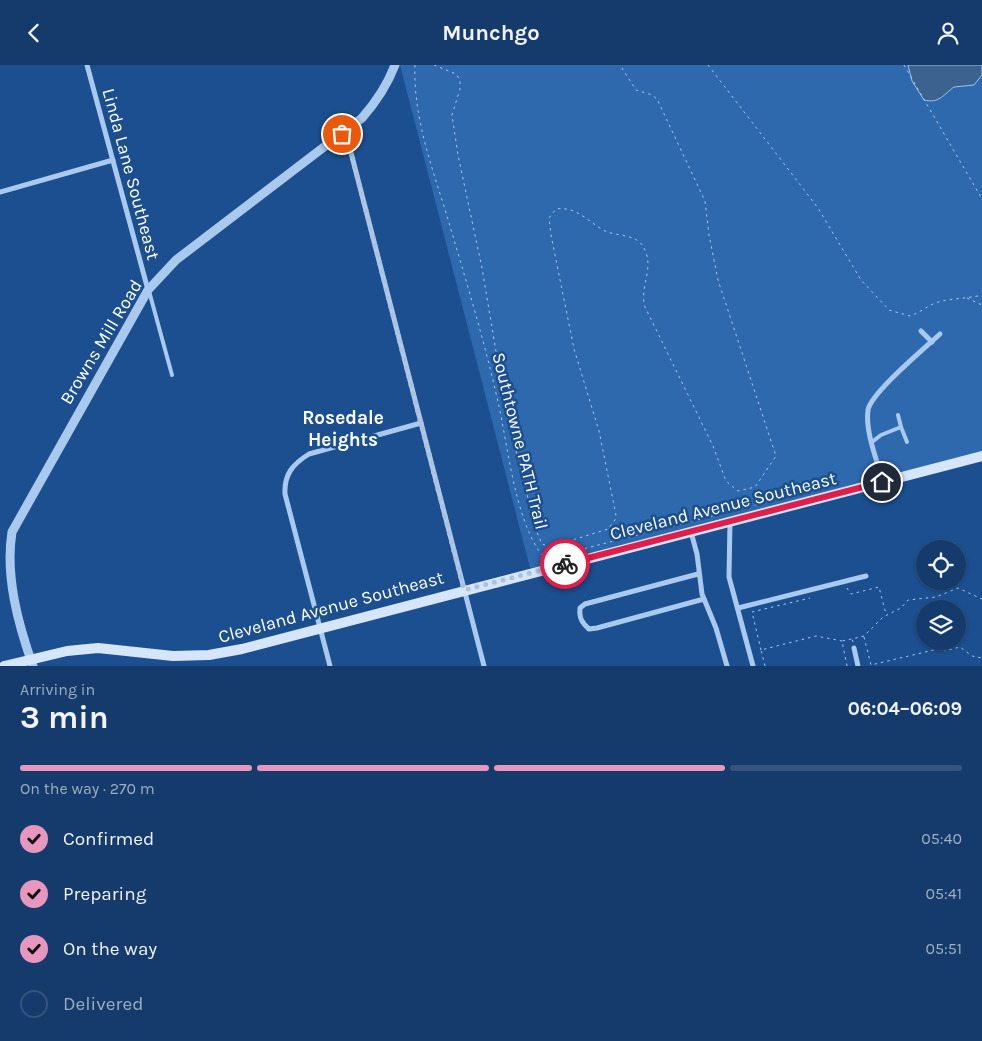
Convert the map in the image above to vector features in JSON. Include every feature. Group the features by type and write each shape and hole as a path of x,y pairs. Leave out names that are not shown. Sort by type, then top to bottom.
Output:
{"main road":[{"name":"Cleveland Avenue Southeast","path":"4,666 32,662 67,651 98,648 173,656 209,655 242,649 982,456"}],"street":[{"name":"Linda Lane Southeast","path":"87,65 148,289"},
{"name":"Browns Mill Road","path":"32,662 12,583 10,548 12,532 148,289 176,260 362,118 376,102 388,83 395,65"},
{"path":"342,134 349,145 484,666"},
{"path":"0,192 113,160"},
{"path":"921,331 932,342"},
{"path":"882,482 868,426 868,408 877,393 940,334"},
{"path":"330,666 285,494 287,475 294,463 309,453 421,423"},
{"path":"730,521 729,577 753,666"},
{"path":"691,531 697,554 698,574 704,599 716,628 728,666"},
{"path":"698,574 586,604 580,608 579,615 582,623 589,629 598,628 704,599"},
{"path":"738,608 866,576"},
{"path":"854,648 858,666"}],"lane":[{"path":"148,289 172,375"},
{"path":"898,415 907,443"},
{"path":"872,442 881,435 901,427"}],"path":[{"name":"Southtowne PATH Trail","path":"414,65 418,114 424,141 468,286 498,403 505,446 520,502 539,551 543,556 555,556 780,499"},
{"path":"434,65 456,74 460,80 460,89 453,110 452,123 482,268 497,363 536,530 542,543 550,547 608,529 615,520 616,515 599,431 574,349 551,235 549,218 556,209 568,209 582,215 605,231 636,239 645,249 649,269 643,296 645,307 713,446 730,486 738,491 755,487 776,456 718,280 705,201 657,99 636,90 620,65"},
{"path":"708,65 808,195 861,279 883,305 896,313 910,316 932,304 958,297 967,298 982,295"},
{"path":"904,65 982,199"},
{"path":"967,298 982,305"},
{"path":"848,588 851,594 879,587 886,614"},
{"path":"761,650 816,636 842,641 864,636 886,614 903,607 908,600 936,597 958,587 982,599"},
{"path":"765,666 752,612 810,598"},
{"path":"864,636 871,666 942,648 945,651 960,647 972,656 982,658"},
{"path":"852,639 854,648"},
{"path":"842,641 847,666"}],"shaded area":[{"path":"400,65 982,65 982,458 619,552 530,568"},
{"path":"908,65 982,65 982,75 974,85 954,87 941,98 929,101 924,100 912,81"}],"way so far":[{"path":"342,134 349,145 464,590 565,564"}],"district":[{"name":"Rosedale Heights","path":"343,429"}],"route":[{"path":"565,564 882,482"}]}
